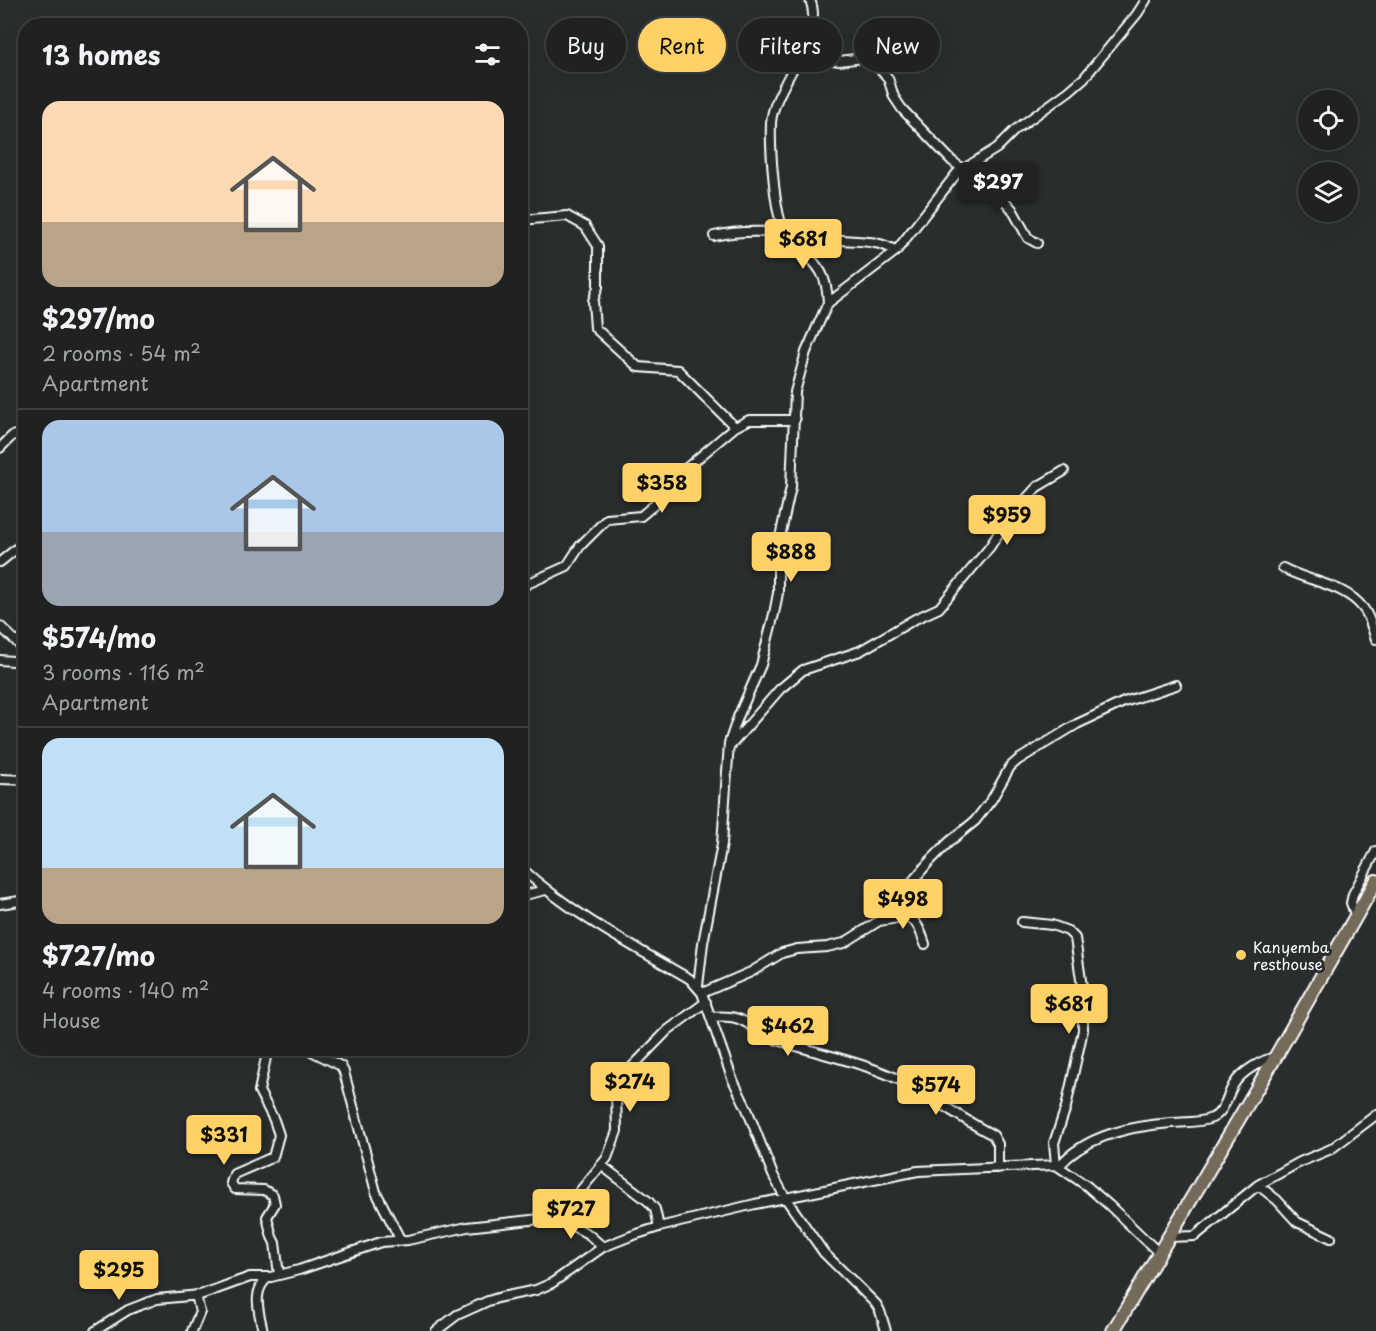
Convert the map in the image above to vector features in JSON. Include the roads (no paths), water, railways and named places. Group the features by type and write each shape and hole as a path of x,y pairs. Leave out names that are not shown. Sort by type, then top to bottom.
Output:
{"highway":[{"path":"1113,1331 1276,1056 1376,881"}],"street":[{"path":"810,0 814,8 812,18"},
{"path":"700,990 702,943 722,844 729,749 738,717 761,665 778,593 778,546 791,487 795,392 806,352 828,303 896,251 963,169 1000,145 1015,130 1084,78 1146,0"},
{"path":"842,61 863,58 874,63 888,78 894,97 902,110 952,161 963,169"},
{"path":"792,72 780,93 771,124 775,191 781,223 786,233 823,272 828,303"},
{"path":"975,163 991,186 1012,209 1028,238 1037,243"},
{"path":"528,219 567,216 585,226 598,246 598,287 592,301 596,328 638,367 678,370 735,427"},
{"path":"714,236 753,231 786,233 869,242 888,246 896,251"},
{"path":"528,584 567,566 580,546 607,519 641,516 654,505 671,481 735,427 748,420 795,420"},
{"path":"0,448 12,436 18,434"},
{"path":"729,749 733,741 780,689 804,670 860,651 915,619 939,608 989,548 1008,519 1037,487 1064,471"},
{"path":"0,562 18,547"},
{"path":"1283,568 1333,587 1355,600 1365,610 1376,639"},
{"path":"0,626 18,643"},
{"path":"0,660 18,661"},
{"path":"700,990 751,972 782,953 844,943 879,921 928,863 975,821 992,799 1006,773 1018,760 1077,724 1124,702 1176,685"},
{"path":"0,779 18,780"},
{"path":"1356,917 1351,903 1353,894 1376,851"},
{"path":"528,874 546,890 597,925 690,979 700,990 712,1017 732,1078 773,1175 803,1226 824,1253 876,1304 886,1331"},
{"path":"528,894 546,890"},
{"path":"0,904 18,901"},
{"path":"879,921 901,917 912,919 917,922 926,944"},
{"path":"1022,922 1052,925 1068,931 1075,938 1083,994 1083,1030 1066,1107 1054,1143 1058,1165 1110,1206 1159,1253"},
{"path":"263,1331 258,1293 263,1282 275,1276 327,1262 381,1242 408,1240 467,1227 540,1219 552,1215 576,1196 611,1151 617,1131 616,1092 621,1082 654,1042 706,1002"},
{"path":"712,1017 736,1017 770,1036 807,1050 854,1062 903,1082 993,1135 998,1144 998,1168"},
{"path":"266,1056 259,1091 279,1135 276,1148 273,1157 240,1170 234,1174 231,1183 235,1189 264,1190 273,1195 275,1204 267,1217 275,1243 275,1276"},
{"path":"321,1056 341,1066 344,1072 376,1192 400,1239"},
{"path":"436,1331 457,1316 488,1301 536,1290 552,1283 603,1247 659,1227 918,1170 1058,1165 1074,1151 1110,1134 1155,1124 1212,1118 1220,1112 1236,1080 1260,1063 1276,1056"},
{"path":"1169,1237 1195,1236 1258,1185 1300,1162 1332,1149 1375,1118"},
{"path":"601,1165 648,1201 655,1209 659,1227"},
{"path":"1258,1185 1277,1200 1297,1222 1331,1238"},
{"path":"552,1215 588,1234 603,1247"},
{"path":"95,1331 128,1310 147,1303 171,1297 196,1295 250,1277 275,1276"},
{"path":"192,1331 200,1312 196,1295"}],"place":[{"name":"Kanyemba resthouse","path":"1241,955"}]}
